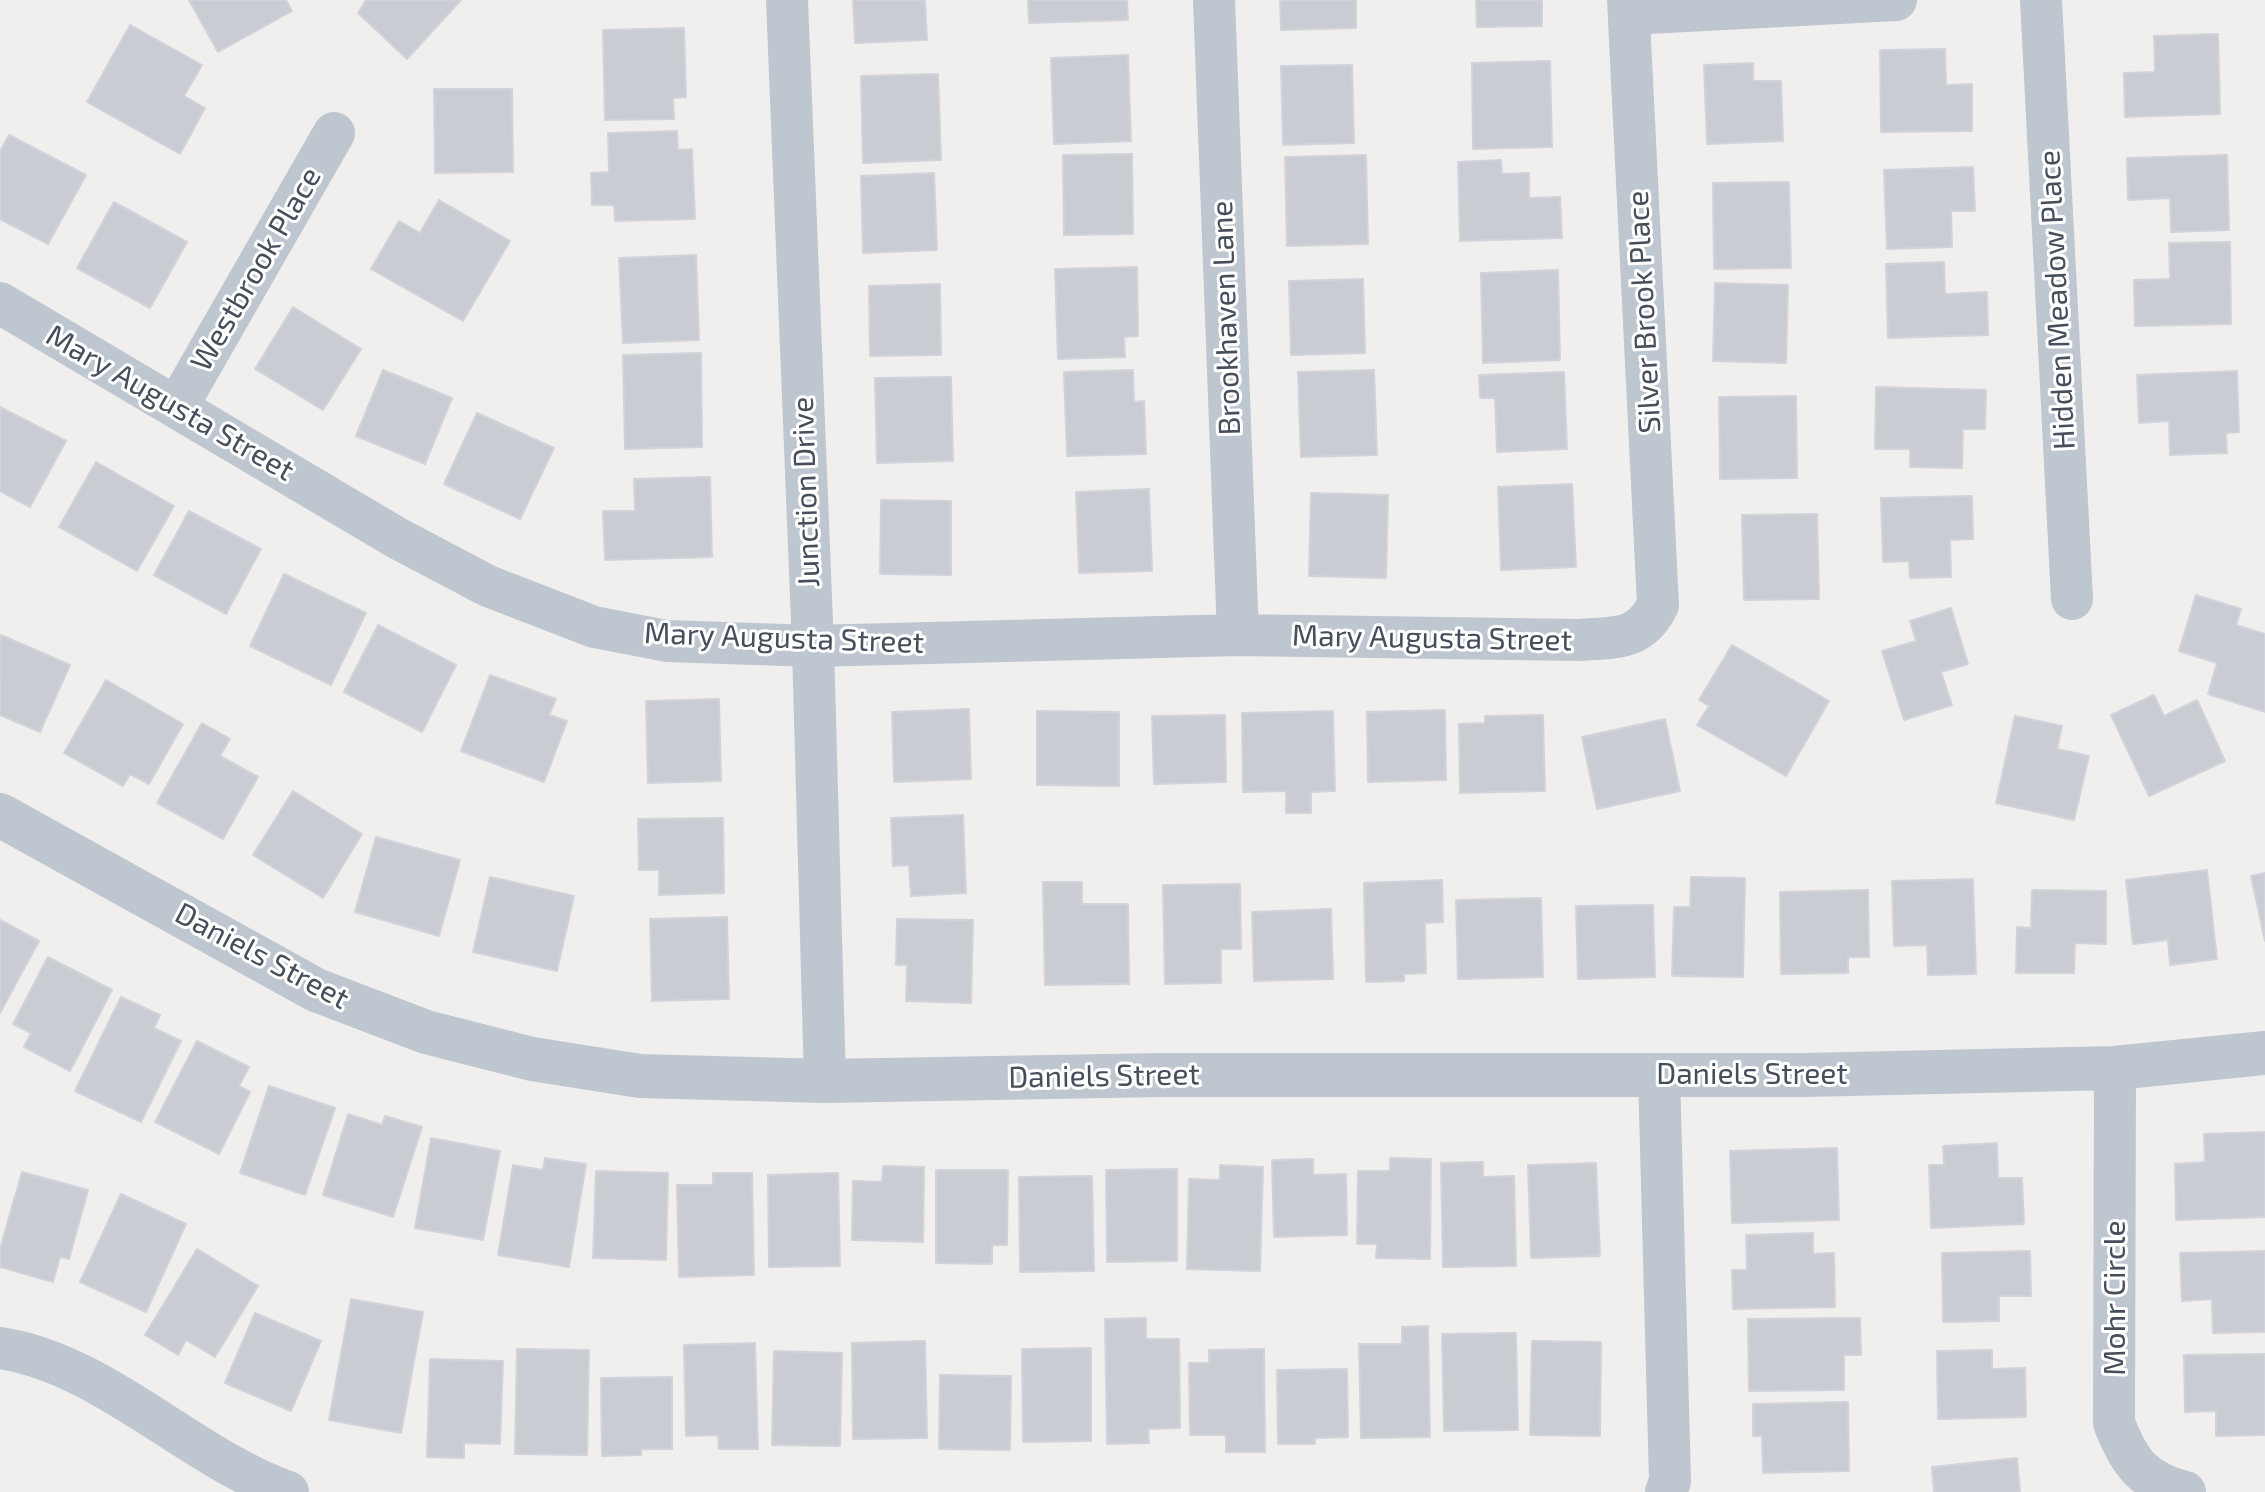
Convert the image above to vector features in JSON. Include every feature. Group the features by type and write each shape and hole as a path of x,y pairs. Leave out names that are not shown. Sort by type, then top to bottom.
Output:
{"street":[{"name":"Junction Drive","path":"787,0 813,646 825,1081"},
{"name":"Brookhaven Lane","path":"1214,0 1238,635"},
{"path":"1628,7 1896,0"},
{"name":"Hidden Meadow Place","path":"2041,0 2072,599"},
{"name":"Silver Brook Place","path":"1628,7 1658,605 1649,622"},
{"name":"Westbrook Place","path":"178,405 334,133"},
{"name":"Mary Augusta Street","path":"0,303 178,405 397,538 488,586 594,627 667,641 813,646 1238,635 1580,640 1627,637 1649,622"},
{"name":"Daniels Street","path":"0,815 316,990 426,1032 532,1059 640,1076 825,1081 1162,1075 1805,1075 2115,1068 2265,1053"},
{"name":"Mohr Circle","path":"2115,1068 2114,1423 2126,1454 2159,1486 2185,1492"},
{"path":"1659,1074 1670,1481 1666,1492"},
{"path":"0,1348 20,1351 106,1389 248,1478 288,1492"}],"building":[{"path":"189,0 286,0 292,11 218,52"},
{"path":"366,0 461,0 407,59 358,13"},
{"path":"853,0 925,0 927,40 855,43"},
{"path":"1028,0 1127,0 1128,20 1029,23"},
{"path":"1280,0 1356,0 1356,28 1281,30"},
{"path":"1476,0 1542,0 1542,26 1477,27"},
{"path":"130,25 202,65 184,96 205,108 180,154 87,102"},
{"path":"684,28 686,97 673,98 674,119 605,120 603,30"},
{"path":"2218,34 2220,114 2125,117 2124,73 2155,72 2154,36"},
{"path":"1945,49 1946,85 1972,84 1972,131 1881,132 1880,50"},
{"path":"1128,55 1131,141 1054,144 1051,58"},
{"path":"1550,61 1552,147 1473,149 1472,63"},
{"path":"1753,63 1753,81 1781,81 1783,141 1707,144 1704,65"},
{"path":"1352,65 1354,143 1283,145 1281,66"},
{"path":"938,74 941,160 863,163 861,76"},
{"path":"434,89 512,89 513,172 435,173"},
{"path":"677,131 678,150 692,149 695,219 615,221 614,205 592,205 591,173 609,172 608,133"},
{"path":"9,135 86,175 48,244 0,219 0,151"},
{"path":"1132,154 1133,234 1064,235 1063,155"},
{"path":"1366,155 1368,244 1287,246 1285,157"},
{"path":"2227,155 2229,230 2171,232 2170,198 2128,200 2127,158"},
{"path":"1501,160 1502,174 1529,173 1529,198 1560,197 1562,238 1460,241 1458,162"},
{"path":"1973,167 1975,211 1951,211 1952,247 1887,249 1884,170"},
{"path":"934,173 937,250 863,253 861,176"},
{"path":"1789,182 1791,268 1714,269 1713,183"},
{"path":"439,200 510,241 463,321 371,269 399,221 420,233"},
{"path":"114,202 187,242 150,308 77,268"},
{"path":"2230,242 2231,324 2135,326 2134,280 2170,279 2169,243"},
{"path":"696,255 699,340 623,343 619,258"},
{"path":"1944,262 1945,294 1987,292 1988,335 1888,338 1886,264"},
{"path":"1137,267 1138,336 1124,337 1125,357 1058,359 1055,269"},
{"path":"1558,270 1560,360 1483,363 1481,273"},
{"path":"1363,279 1365,353 1291,355 1289,281"},
{"path":"1715,283 1788,285 1786,363 1713,361"},
{"path":"940,284 941,355 870,356 869,286"},
{"path":"293,307 361,349 323,410 255,369"},
{"path":"701,353 702,447 625,449 623,355"},
{"path":"383,370 452,398 425,464 356,436"},
{"path":"1133,370 1134,402 1144,401 1146,454 1067,456 1064,372"},
{"path":"1374,370 1377,455 1301,457 1298,372"},
{"path":"2237,371 2239,432 2226,433 2227,453 2170,455 2169,421 2139,423 2137,375"},
{"path":"1564,372 1567,449 1497,452 1495,398 1480,398 1479,375"},
{"path":"951,377 953,461 877,463 875,378"},
{"path":"1876,387 1986,390 1985,429 1963,429 1962,468 1910,467 1910,449 1875,449"},
{"path":"1796,396 1797,478 1720,479 1719,397"},
{"path":"0,407 66,441 30,507 0,491"},
{"path":"477,413 554,448 520,519 444,484"},
{"path":"96,462 174,506 137,571 59,527"},
{"path":"710,477 712,557 605,560 603,511 635,511 634,479"},
{"path":"1572,484 1576,567 1501,570 1498,487"},
{"path":"1149,489 1152,571 1079,573 1076,492"},
{"path":"1311,493 1388,495 1386,578 1309,576"},
{"path":"1972,496 1973,539 1950,540 1951,577 1910,578 1909,561 1883,562 1881,498"},
{"path":"881,500 951,501 951,575 880,574"},
{"path":"189,511 261,549 226,614 154,575"},
{"path":"1817,514 1819,599 1744,600 1742,515"},
{"path":"284,574 366,613 331,685 250,646"},
{"path":"2196,595 2241,609 2236,625 2265,634 2265,712 2208,694 2217,663 2179,651"},
{"path":"1951,608 1968,664 1941,672 1952,705 1904,720 1882,651 1916,641 1910,621"},
{"path":"378,625 456,665 422,732 344,692"},
{"path":"1,635 70,665 40,732 0,715"},
{"path":"1732,645 1829,701 1786,776 1697,725 1709,706 1699,700"},
{"path":"490,675 556,699 549,715 567,721 544,782 461,751"},
{"path":"106,680 183,724 149,784 130,774 123,786 64,753"},
{"path":"2154,695 2164,716 2197,700 2225,761 2149,796 2111,715"},
{"path":"719,699 721,781 648,783 646,701"},
{"path":"969,709 971,779 894,782 892,712"},
{"path":"1445,710 1446,780 1368,782 1367,712"},
{"path":"1037,711 1119,712 1119,786 1037,785"},
{"path":"1333,711 1335,791 1311,792 1311,813 1286,813 1286,791 1243,792 1242,713"},
{"path":"1225,715 1226,782 1154,784 1152,716"},
{"path":"1543,715 1545,791 1460,793 1459,724 1485,723 1485,716"},
{"path":"2015,716 2062,726 2057,749 2089,756 2074,820 1996,803"},
{"path":"1665,719 1680,791 1597,809 1582,737"},
{"path":"202,723 230,739 220,756 258,777 223,839 157,803"},
{"path":"293,791 362,834 323,898 253,855"},
{"path":"963,815 966,893 911,896 909,865 893,866 891,818"},
{"path":"723,818 724,893 659,895 659,870 639,870 638,819"},
{"path":"376,837 460,860 439,936 355,912"},
{"path":"2207,870 2217,959 2170,965 2168,940 2133,944 2126,880"},
{"path":"2265,873 2265,941 2251,876"},
{"path":"490,877 574,896 557,971 473,952"},
{"path":"1691,877 1745,878 1743,977 1672,976 1674,907 1690,907"},
{"path":"1973,879 1976,974 1928,975 1927,945 1894,946 1892,881"},
{"path":"1442,880 1443,922 1425,923 1426,973 1404,974 1404,981 1366,982 1364,883"},
{"path":"1043,882 1082,882 1082,904 1128,904 1129,984 1045,985"},
{"path":"1240,884 1241,949 1221,949 1221,983 1165,984 1163,885"},
{"path":"1868,890 1869,957 1848,957 1848,973 1781,974 1780,892"},
{"path":"2032,890 2106,891 2106,944 2075,943 2074,973 2016,973 2017,927 2031,928"},
{"path":"1541,898 1543,977 1458,979 1456,900"},
{"path":"1653,905 1655,977 1578,979 1576,906"},
{"path":"1331,909 1333,979 1254,981 1252,912"},
{"path":"727,917 729,999 652,1001 650,919"},
{"path":"897,919 973,920 971,1003 906,1001 907,965 896,965"},
{"path":"0,920 39,941 0,1013"},
{"path":"48,957 112,990 70,1071 24,1047 31,1033 13,1024"},
{"path":"121,997 160,1015 154,1028 181,1041 141,1122 75,1091"},
{"path":"197,1041 249,1067 239,1086 250,1092 219,1154 155,1122"},
{"path":"269,1086 335,1108 305,1195 240,1173"},
{"path":"348,1114 382,1125 385,1116 422,1127 393,1217 323,1195"},
{"path":"2265,1132 2265,1217 2176,1220 2175,1164 2205,1162 2204,1134"},
{"path":"431,1138 500,1151 483,1240 415,1228"},
{"path":"1997,1143 1998,1178 2022,1178 2024,1224 1931,1228 1929,1165 1944,1165 1943,1146"},
{"path":"1837,1148 1839,1220 1732,1223 1730,1151"},
{"path":"545,1158 586,1164 569,1267 498,1255 513,1165 543,1170"},
{"path":"1390,1158 1431,1159 1430,1259 1376,1258 1377,1244 1357,1244 1358,1171 1390,1171"},
{"path":"1313,1159 1313,1175 1346,1174 1347,1235 1274,1237 1272,1160"},
{"path":"1483,1162 1483,1177 1514,1176 1516,1266 1443,1267 1441,1163"},
{"path":"1596,1163 1600,1256 1531,1258 1528,1165"},
{"path":"1220,1165 1263,1167 1260,1271 1187,1269 1189,1179 1220,1180"},
{"path":"883,1166 924,1167 923,1242 852,1240 853,1181 882,1182"},
{"path":"1177,1169 1177,1261 1107,1262 1106,1170"},
{"path":"936,1170 1008,1170 1007,1245 992,1245 992,1264 936,1263"},
{"path":"596,1171 668,1173 666,1260 593,1258"},
{"path":"22,1172 88,1190 69,1259 60,1257 53,1282 0,1267 0,1249"},
{"path":"713,1173 752,1173 754,1275 679,1277 677,1185 713,1185"},
{"path":"838,1173 840,1266 769,1267 768,1175"},
{"path":"1092,1176 1094,1271 1020,1272 1019,1177"},
{"path":"121,1194 186,1224 146,1312 80,1282"},
{"path":"1813,1233 1813,1254 1834,1253 1835,1307 1733,1309 1732,1270 1747,1270 1746,1235"},
{"path":"197,1249 258,1286 215,1357 186,1340 178,1355 145,1335"},
{"path":"2030,1251 2031,1296 1999,1296 1999,1321 1943,1322 1942,1253"},
{"path":"2265,1251 2265,1332 2213,1333 2212,1299 2182,1301 2180,1253"},
{"path":"351,1299 423,1312 401,1433 329,1420"},
{"path":"255,1313 321,1341 291,1411 225,1383"},
{"path":"1146,1318 1146,1339 1179,1339 1180,1428 1148,1429 1149,1443 1107,1444 1105,1319"},
{"path":"1860,1318 1861,1355 1844,1355 1844,1390 1749,1391 1748,1319"},
{"path":"1428,1326 1430,1437 1361,1438 1359,1344 1402,1344 1402,1327"},
{"path":"1516,1333 1518,1430 1444,1431 1442,1334"},
{"path":"925,1341 927,1438 853,1439 852,1343"},
{"path":"1532,1341 1601,1342 1600,1436 1530,1435"},
{"path":"755,1343 758,1449 719,1449 718,1435 686,1436 684,1345"},
{"path":"1091,1348 1091,1441 1023,1442 1022,1349"},
{"path":"517,1349 589,1350 587,1455 515,1454"},
{"path":"1264,1349 1265,1452 1226,1452 1226,1435 1190,1435 1189,1363 1209,1363 1209,1350"},
{"path":"1992,1350 1992,1369 2025,1368 2026,1417 1938,1419 1937,1351"},
{"path":"774,1351 842,1353 840,1446 772,1445"},
{"path":"2265,1354 2265,1435 2216,1436 2216,1411 2185,1412 2184,1355"},
{"path":"430,1359 503,1361 500,1444 464,1443 464,1458 427,1457"},
{"path":"1347,1369 1348,1437 1315,1438 1315,1444 1278,1444 1277,1370"},
{"path":"940,1375 1011,1376 1010,1450 939,1449"},
{"path":"672,1377 672,1449 641,1449 641,1455 602,1456 601,1378"},
{"path":"1848,1402 1849,1471 1763,1473 1762,1436 1753,1436 1753,1404"},
{"path":"2017,1458 2020,1492 1934,1492 1932,1467"}]}
